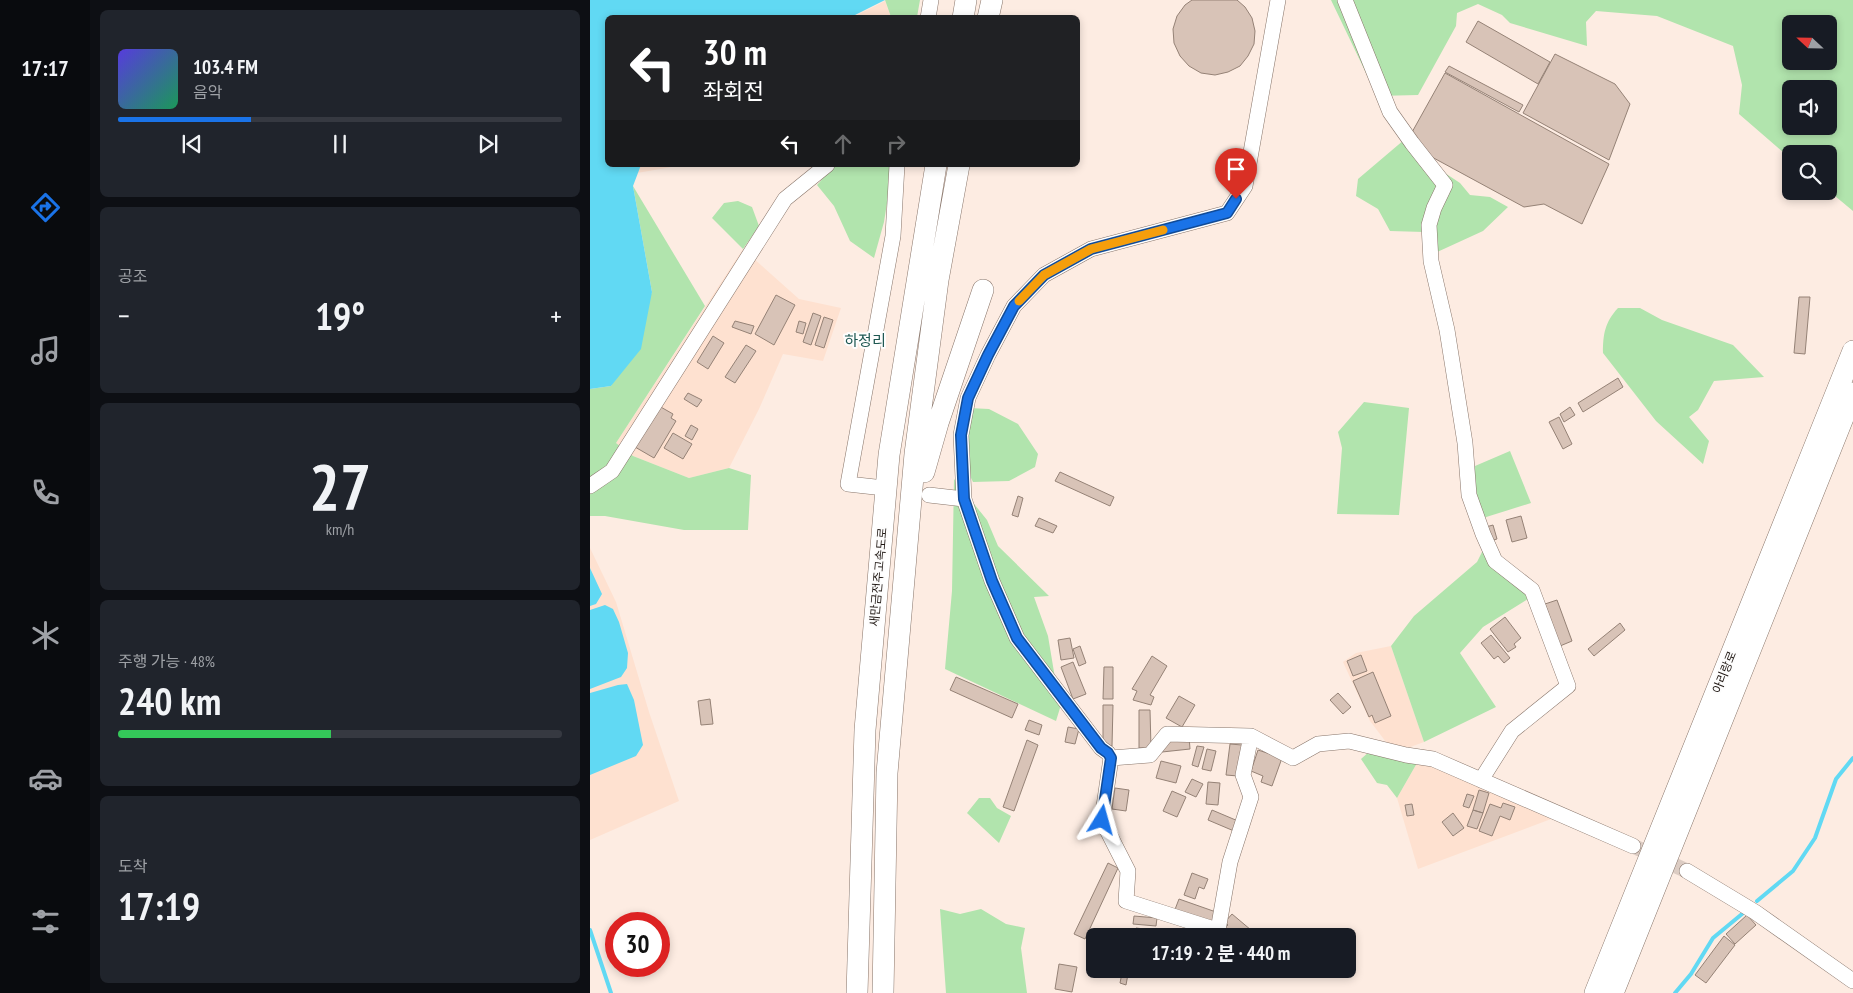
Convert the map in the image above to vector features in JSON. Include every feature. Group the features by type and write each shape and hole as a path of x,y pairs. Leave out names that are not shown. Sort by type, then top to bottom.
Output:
{"highway":[{"path":"964,15 966,0"},
{"path":"989,15 992,0"},
{"name":"새만금전주고속도로","path":"857,993 865,730 889,456 936,167"},
{"path":"884,993 887,773 915,454 938,280 959,167"},
{"path":"909,527 938,423 983,290"},
{"name":"아리랑로","path":"1595,993 1853,351"},
{"name":"아리랑로","path":"1617,990 1853,393"}],"street":[{"path":"928,15 931,0"},
{"path":"1203,928 1126,901 1128,871 1102,820 1111,758 1101,748 1017,638 992,581 964,499 961,435 968,398 988,355 1014,306 1044,275 1091,249 1227,213 1245,186 1278,0"},
{"path":"1345,0 1390,112 1445,185 1434,208 1429,225 1431,262 1448,330 1464,443 1469,495 1495,562 1532,590 1568,686 1512,731 1481,780"},
{"path":"590,486 612,471 785,199 825,167"},
{"path":"875,487 848,484 893,236 897,167"},
{"path":"929,495 964,499"},
{"path":"1111,758 1150,756 1167,734 1251,736 1293,758 1318,744 1349,741 1406,755 1433,759 1633,846"},
{"path":"1218,928 1230,862 1252,797 1243,775 1251,736"},
{"path":"1687,871 1756,912 1853,981"}],"shaded area":[{"path":"885,1 890,15 857,15"},
{"path":"640,167 672,167 637,173"},
{"path":"743,249 799,299 841,308 823,361 783,354 759,409 729,468 689,478 633,456 616,443"},
{"path":"590,548 616,602 649,712 679,801 590,840"},
{"path":"1391,646 1424,742 1402,750 1386,742 1370,721 1343,662 1356,653"},
{"path":"1417,763 1442,770 1551,819 1418,869 1397,798"}],"green space":[{"path":"885,0 920,0 917,15 890,15"},
{"path":"1331,0 1853,0 1853,211 1837,198 1837,145 1782,145 1782,151 1739,114 1742,85 1733,46 1657,16 1596,11 1586,22 1587,46 1510,23 1502,15 1478,4 1457,13 1456,26 1418,95 1377,96"},
{"path":"1411,134 1439,169 1460,183 1470,195 1490,197 1508,207 1483,231 1435,253 1424,232 1390,231 1378,209 1356,196 1358,179"},
{"path":"833,167 893,167 884,222 874,258 850,241 834,206 817,185"},
{"path":"633,186 705,306 616,443 633,456 689,478 729,468 751,475 748,530 684,530 605,516 590,516 590,389 611,386 652,292"},
{"path":"738,201 752,207 759,226 743,249 712,218 724,203"},
{"path":"1618,308 1640,308 1662,320 1733,345 1764,377 1714,381 1698,410 1689,417 1709,441 1703,464 1656,421 1603,353 1606,329 1610,318"},
{"path":"1364,402 1409,408 1399,515 1337,514 1342,448 1338,432"},
{"path":"969,408 989,409 1018,424 1038,454 1035,467 1009,481 973,482 966,456"},
{"path":"1510,451 1531,503 1483,518 1471,476 1475,466"},
{"path":"954,479 987,520 998,546 1049,596 1034,597 1048,636 1060,708 1056,721 945,669 952,591"},
{"path":"1483,550 1528,592 1528,599 1483,627 1460,653 1496,707 1424,742 1391,646 1414,616 1477,562"},
{"path":"1370,751 1417,763 1397,798 1387,785 1377,783 1361,759"},
{"path":"979,798 990,798 997,808 1011,816 999,843 967,813"},
{"path":"940,909 960,914 981,909 1006,924 1025,928 1021,948 1027,993 946,993"}],"water":[{"path":"590,0 885,0 855,15 605,15 605,167 640,167 633,186 652,292 641,349 611,386 590,389"},
{"path":"590,568 602,594 596,604 590,606"},
{"path":"605,605 613,609 619,622 628,653 627,668 621,677 590,689 590,610"},
{"path":"627,684 634,700 643,745 636,756 590,775 590,693"}],"building":[{"path":"1192,0 1237,0 1245,7 1252,18 1255,31 1254,44 1240,66 1228,72 1215,75 1201,73 1189,66 1180,56 1174,43 1173,29 1177,16 1185,5"},
{"path":"1478,21 1550,62 1538,84 1466,42"},
{"path":"1555,54 1615,84 1630,104 1609,160 1523,113"},
{"path":"1449,66 1523,105 1519,112 1445,72"},
{"path":"1445,73 1609,164 1582,224 1544,204 1524,207 1430,156 1411,134"},
{"path":"776,295 795,305 774,345 755,334"},
{"path":"1799,297 1810,297 1805,354 1794,353"},
{"path":"813,313 821,316 811,345 803,342"},
{"path":"824,317 833,320 824,348 815,345"},
{"path":"735,321 754,326 751,334 732,327"},
{"path":"799,321 806,323 803,334 796,332"},
{"path":"713,336 724,343 708,369 697,362"},
{"path":"746,345 756,351 735,383 725,377"},
{"path":"1618,378 1623,387 1583,412 1578,403"},
{"path":"688,393 702,400 697,407 684,399"},
{"path":"659,406 673,414 671,418 676,421 654,458 635,447"},
{"path":"1570,407 1575,415 1564,422 1560,414"},
{"path":"1559,417 1572,444 1563,449 1549,422"},
{"path":"691,425 698,429 692,440 685,436"},
{"path":"673,433 692,444 683,459 664,448"},
{"path":"1060,472 1114,497 1110,506 1055,481"},
{"path":"1018,496 1023,498 1018,517 1012,515"},
{"path":"1521,516 1527,538 1512,542 1506,520"},
{"path":"1039,518 1057,526 1053,533 1035,526"},
{"path":"1493,525 1497,539 1490,541 1486,527"},
{"path":"1557,600 1572,641 1560,646 1545,604"},
{"path":"1505,617 1521,638 1514,644 1516,647 1508,652 1490,629"},
{"path":"1620,623 1625,630 1594,656 1588,649"},
{"path":"1491,635 1510,658 1504,663 1498,656 1494,659 1481,643"},
{"path":"1070,638 1074,658 1061,660 1058,640"},
{"path":"1080,646 1086,663 1079,666 1073,649"},
{"path":"1361,655 1367,671 1353,676 1347,661"},
{"path":"1152,656 1167,666 1150,695 1154,697 1151,705 1133,700 1137,691 1132,689"},
{"path":"1073,662 1086,694 1073,699 1061,667"},
{"path":"1104,667 1113,667 1113,699 1103,699"},
{"path":"1373,672 1391,716 1375,723 1372,715 1369,717 1353,681"},
{"path":"956,677 1018,704 1012,718 950,690"},
{"path":"1338,693 1351,707 1343,714 1330,700"},
{"path":"1179,696 1195,705 1182,727 1166,718"},
{"path":"710,699 713,724 701,725 698,701"},
{"path":"1103,705 1113,705 1112,746 1103,746"},
{"path":"1139,710 1150,710 1151,748 1139,748"},
{"path":"1029,720 1042,725 1039,735 1025,730"},
{"path":"1068,727 1079,729 1075,744 1065,742"},
{"path":"1189,736 1190,749 1162,752 1168,738"},
{"path":"1027,740 1038,745 1014,811 1003,807"},
{"path":"1230,744 1242,745 1238,776 1226,775"},
{"path":"1197,746 1204,747 1198,767 1192,765"},
{"path":"1207,749 1216,751 1211,771 1202,769"},
{"path":"1258,750 1282,758 1272,786 1261,782 1263,776 1251,771"},
{"path":"1161,761 1181,766 1176,783 1156,778"},
{"path":"1192,779 1203,784 1196,797 1185,792"},
{"path":"1208,782 1220,783 1218,805 1206,804"},
{"path":"1115,788 1129,790 1126,811 1112,809"},
{"path":"1479,790 1489,793 1483,813 1473,810"},
{"path":"1172,791 1186,797 1177,817 1163,811"},
{"path":"1467,794 1474,796 1469,808 1463,806"},
{"path":"1503,803 1515,807 1510,820 1500,816 1492,836 1479,831 1490,804 1501,808"},
{"path":"1412,804 1414,815 1407,816 1405,805"},
{"path":"1212,810 1238,821 1234,831 1208,820"},
{"path":"1473,810 1483,813 1477,829 1467,826"},
{"path":"1453,813 1464,828 1453,836 1442,822"},
{"path":"1108,863 1118,868 1090,928 1086,928 1085,939 1074,934"},
{"path":"1192,873 1208,879 1204,889 1199,887 1195,899 1184,895"},
{"path":"1179,899 1216,912 1211,925 1174,912"},
{"path":"1232,914 1249,928 1225,928 1228,925 1225,922"},
{"path":"1747,915 1756,925 1735,944 1726,934"},
{"path":"1134,916 1157,918 1156,926 1133,924"},
{"path":"1724,936 1735,945 1706,983 1695,975"},
{"path":"1059,964 1077,967 1072,992 1055,989"},
{"path":"1121,978 1127,978 1126,985 1120,983"}],"waterway":[{"path":"1757,901 1793,871 1815,838 1836,779 1853,758"},
{"path":"1675,993 1691,974 1713,938 1742,914"},
{"path":"590,930 611,993"}],"tunnel":[{"path":"1633,846 1687,871"}],"slow traffic":[{"path":"1019,301 1044,275 1091,249 1163,230"}],"district":[{"name":"하정리","path":"865,340"}],"route":[{"path":"1102,820 1111,758 1043,674 1017,638 992,581 964,499 961,435 968,398 1014,306 1044,275 1091,249 1227,213 1236,199"}]}
